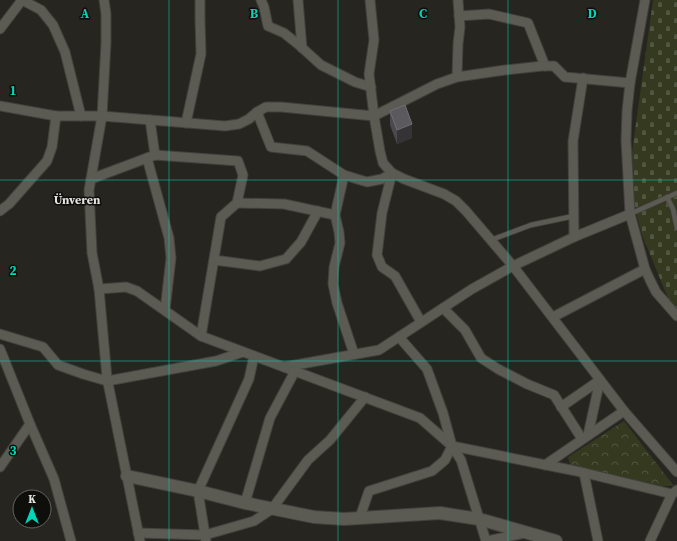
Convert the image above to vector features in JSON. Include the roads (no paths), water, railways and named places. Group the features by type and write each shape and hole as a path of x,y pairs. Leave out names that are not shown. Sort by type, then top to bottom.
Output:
{"street":[{"path":"0,29 22,0 41,10 53,25 65,52 81,116"},
{"path":"104,0 106,14 106,43 102,116 89,190 92,253 99,289 108,381 139,537 205,538 254,521 272,509 308,460 330,440 365,397"},
{"path":"186,123 201,54 200,0"},
{"path":"261,0 268,26 284,32 321,65 356,82 371,87"},
{"path":"298,0 302,48"},
{"path":"370,0 374,40 369,74 374,116 383,163 392,173 444,194 456,201 466,211 513,266 624,411 677,472"},
{"path":"457,77 460,27 458,0"},
{"path":"645,0 630,83 627,111 626,140 630,214 645,269 656,292 677,316"},
{"path":"459,16 489,14 528,23 545,66"},
{"path":"0,106 56,116 102,116 225,126 238,124 249,119 266,107 281,107 374,116 437,84 457,77 505,70 554,66 566,77 630,83"},
{"path":"574,237 573,141 583,78"},
{"path":"257,112 271,147 308,151 344,175 367,182 382,179 392,173"},
{"path":"0,211 9,204 47,161 52,147 56,116"},
{"path":"150,120 151,156 169,238 171,258 165,310"},
{"path":"91,179 151,156 238,162 243,175 237,203 221,218 201,336"},
{"path":"392,173 382,213 377,255 382,267 395,276 421,322"},
{"path":"344,175 335,215 340,243 334,267 333,284 337,303 354,354"},
{"path":"237,203 284,204 335,215"},
{"path":"214,260 260,266 286,259 301,242 318,211"},
{"path":"283,367 379,350 472,289 513,266 574,237 630,214"},
{"path":"553,317 645,269"},
{"path":"99,289 126,287 137,291 201,336 420,418 452,446 461,460 487,541 526,532"},
{"path":"443,308 465,330 481,358 498,369 527,384 554,395 561,407 585,437"},
{"path":"0,334 43,347 58,365 108,381 216,361 243,352"},
{"path":"360,517 369,491 432,470 445,460 452,446 443,413 427,369 399,337"},
{"path":"0,349 54,479 64,510 71,541"},
{"path":"205,538 198,491 249,379 254,356"},
{"path":"244,504 270,418 295,371"},
{"path":"561,407 600,380"},
{"path":"585,437 600,380"},
{"path":"545,465 624,411"},
{"path":"0,467 30,424"},
{"path":"452,446 675,492 650,541"},
{"path":"584,473 598,541"},
{"path":"127,476 198,491 244,504 314,517 344,519 440,513 479,519 556,541"}],"lane":[{"path":"630,214 677,193"},
{"path":"667,197 673,209 677,228"},
{"path":"491,240 531,225 574,216"}],"district":[{"name":"Ünveren","path":"77,200"}]}
